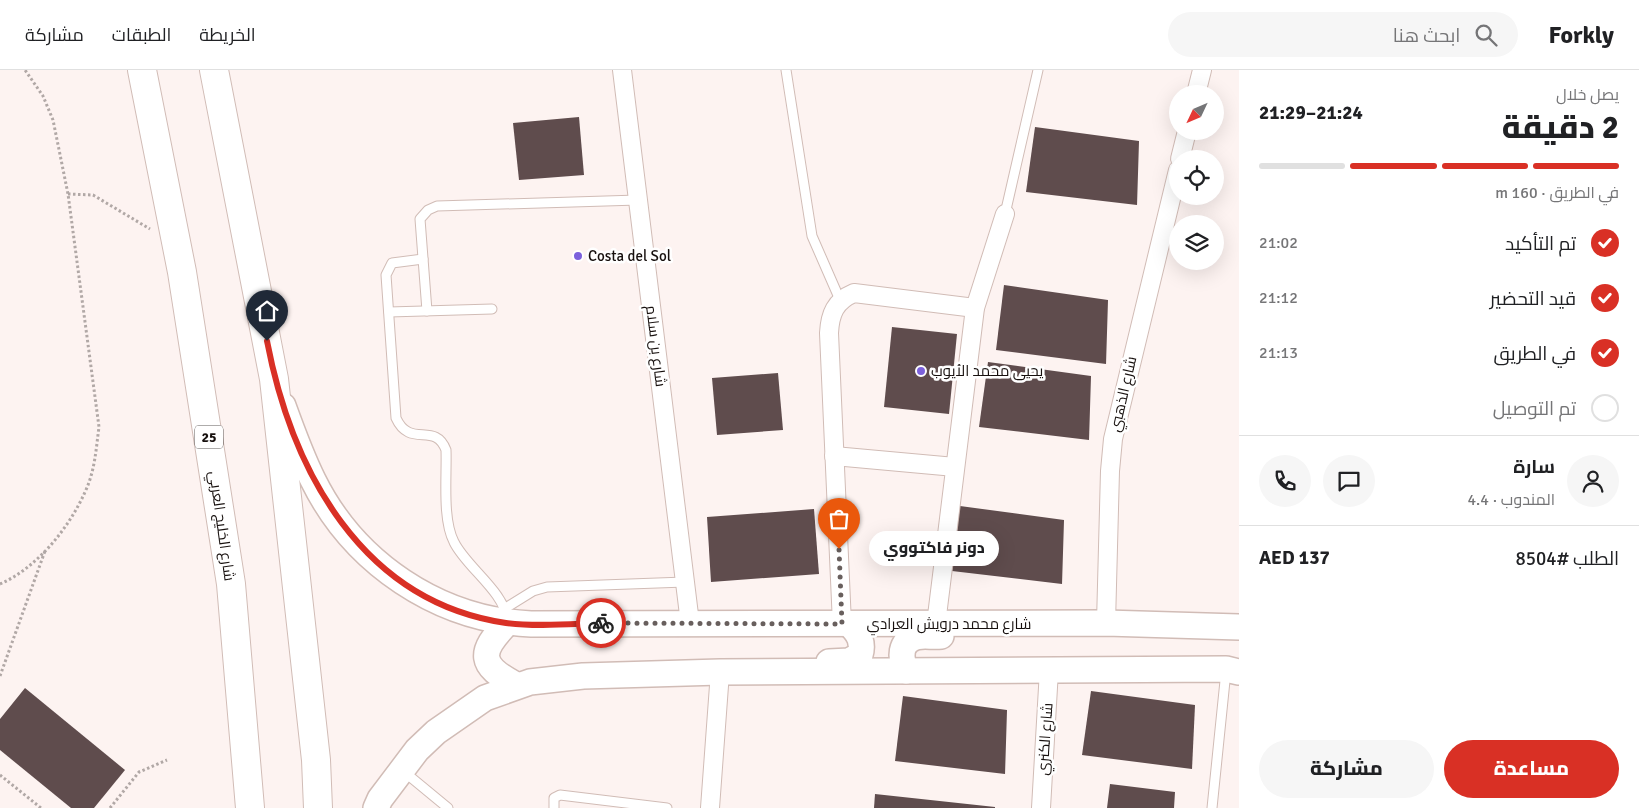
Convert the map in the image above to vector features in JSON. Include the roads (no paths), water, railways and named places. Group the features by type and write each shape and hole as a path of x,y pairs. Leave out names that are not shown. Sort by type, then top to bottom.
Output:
{"main road":[{"name":"شارع الخليج العربي","path":"142,70 177,245 203,396 231,584 250,808"},
{"path":"214,70 274,379 316,760 318,808"}],"street":[{"name":"شارع بن سلام","path":"622,70 690,623"},
{"path":"1198,85 1202,70"},
{"name":"شارع الذهبي","path":"1106,623 1110,471 1113,439 1170,205"},
{"path":"936,624 976,308 1005,214"},
{"path":"757,672 789,664 850,661 860,655 863,646 860,639 845,624 834,456 829,323 831,314 840,300 854,293 976,308"},
{"name":"شارع محمد درويش العرادي","path":"274,379 298,448 314,482 343,527 361,547 396,578 417,592 461,612 506,616 690,623 1106,623 1236,628"},
{"path":"834,456 955,468"},
{"path":"506,616 490,640 486,656 493,671 516,685"},
{"path":"906,670 900,652 907,642 916,637 968,635 981,624"},
{"path":"376,808 417,750 461,713 485,698 516,685 553,678 720,672 1234,669"},
{"name":"شارع الكنري","path":"1040,808 1050,670"},
{"path":"710,808 720,672"}],"lane":[{"path":"786,70 812,236 840,300"},
{"path":"1005,214 1038,70"},
{"path":"427,311 420,220 428,210 438,206 638,200"},
{"path":"423,259 392,263 386,275 396,418 400,428 408,433 437,437 442,442 446,450 451,535 459,550 506,616 533,591 546,587 685,582"},
{"path":"389,312 492,309"},
{"path":"1212,808 1234,669"},
{"path":"402,770 445,807"},
{"path":"554,808 554,798 560,795 668,808"}],"place":[{"name":"Costa del Sol","path":"578,256"},
{"name":"يحيى محمد الأيوب","path":"921,371"},
{"name":"دونر فاكتووي","path":"839,549"}]}
